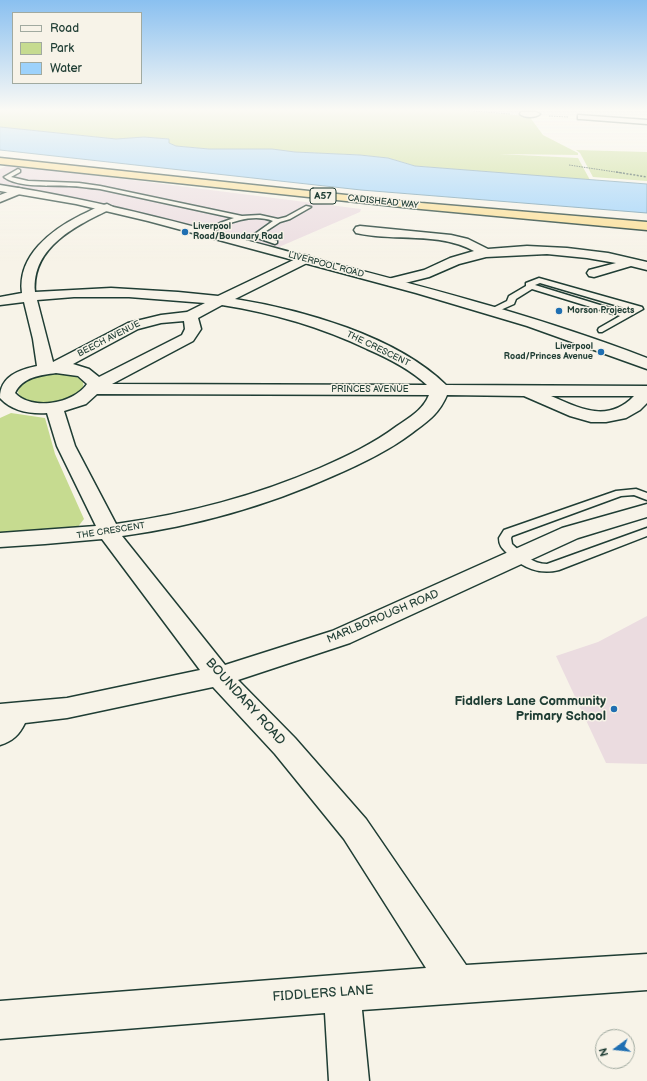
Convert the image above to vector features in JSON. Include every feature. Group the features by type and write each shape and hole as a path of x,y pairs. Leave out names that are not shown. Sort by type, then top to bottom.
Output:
{"highway":[{"name":"CADISHEAD WAY","path":"0,161 421,206 647,226"}],"street":[{"name":"LIVERPOOL ROAD","path":"0,188 107,207 393,282 493,310 568,335 647,364"},
{"path":"0,199 18,190"},
{"path":"51,369 28,289 30,270 35,259 50,240 82,219 107,207"},
{"path":"367,233 441,236 466,242 486,254"},
{"path":"393,282 430,273 445,264 486,254 543,250 603,256 647,266"},
{"name":"BEECH AVENUE","path":"51,369 133,326 156,320 190,316 304,259"},
{"path":"594,273 630,262"},
{"path":"416,289 427,279 430,273"},
{"name":"THE CRESCENT","path":"0,301 71,292 103,292 180,296 220,301 288,314 354,335 408,363 431,379 441,390 431,409 403,432 367,454 288,489 245,503 192,517 109,532 76,536 0,540"},
{"path":"94,386 92,377 84,372 71,369 51,369 30,373 16,379 4,387 9,400 17,405 34,408 54,408 72,403 86,397 94,386 188,338 193,329 190,316"},
{"name":"PRINCES AVENUE","path":"94,386 647,392"},
{"path":"523,390 575,413 600,418 619,415 632,408 647,392"},
{"path":"0,414 17,405"},
{"name":"BOUNDARY ROAD","path":"54,408 66,446 109,532 164,606 219,676 285,746 355,829 457,984"},
{"name":"MARLBOROUGH ROAD","path":"5,720 219,676 341,638 570,533 647,510"},
{"name":"FIDDLERS LANE","path":"0,1020 457,984 647,972"},
{"path":"342,993 349,1081"}],"lane":[{"path":"18,171 7,177 11,179 52,184 68,184 123,192 148,199 242,218"},
{"path":"52,184 59,198"},
{"path":"276,242 255,236 278,221 288,218 308,207"},
{"path":"206,233 214,228 248,217 268,218 278,221"},
{"path":"493,310 511,302 512,298 531,286 529,284 539,280 639,309 602,330"},
{"path":"531,286 627,316"},
{"path":"647,497 636,492 625,492 508,533 505,536 506,545 531,566 550,568 647,532"}],"path":[{"path":"569,165 647,177"}],"shaded area":[{"path":"6,166 76,173 361,209 360,212 279,247 107,205 0,185 0,169"},
{"name":"Fiddlers Lane Community Primary School","path":"647,616 647,764 606,763 556,656 598,642"}],"green space":[{"path":"396,160 579,160 590,180 415,166"},
{"path":"584,160 647,160 647,181 593,177"},
{"path":"63,373 76,376 83,382 82,389 77,395 68,399 45,403 33,402 24,399 18,393 19,388 26,381 35,377"},
{"path":"11,413 45,418 55,454 84,519 77,528 0,535 0,418"}],"water":[{"path":"94,160 396,160 415,166 647,184 647,213 361,190"}],"place":[{"name":"Liverpool Road/Boundary Road","path":"185,232"},
{"name":"Morson Projects","path":"559,311"},
{"name":"Liverpool Road/Princes Avenue","path":"601,352"},
{"name":"Fiddlers Lane Community Primary School","path":"614,709"}]}
